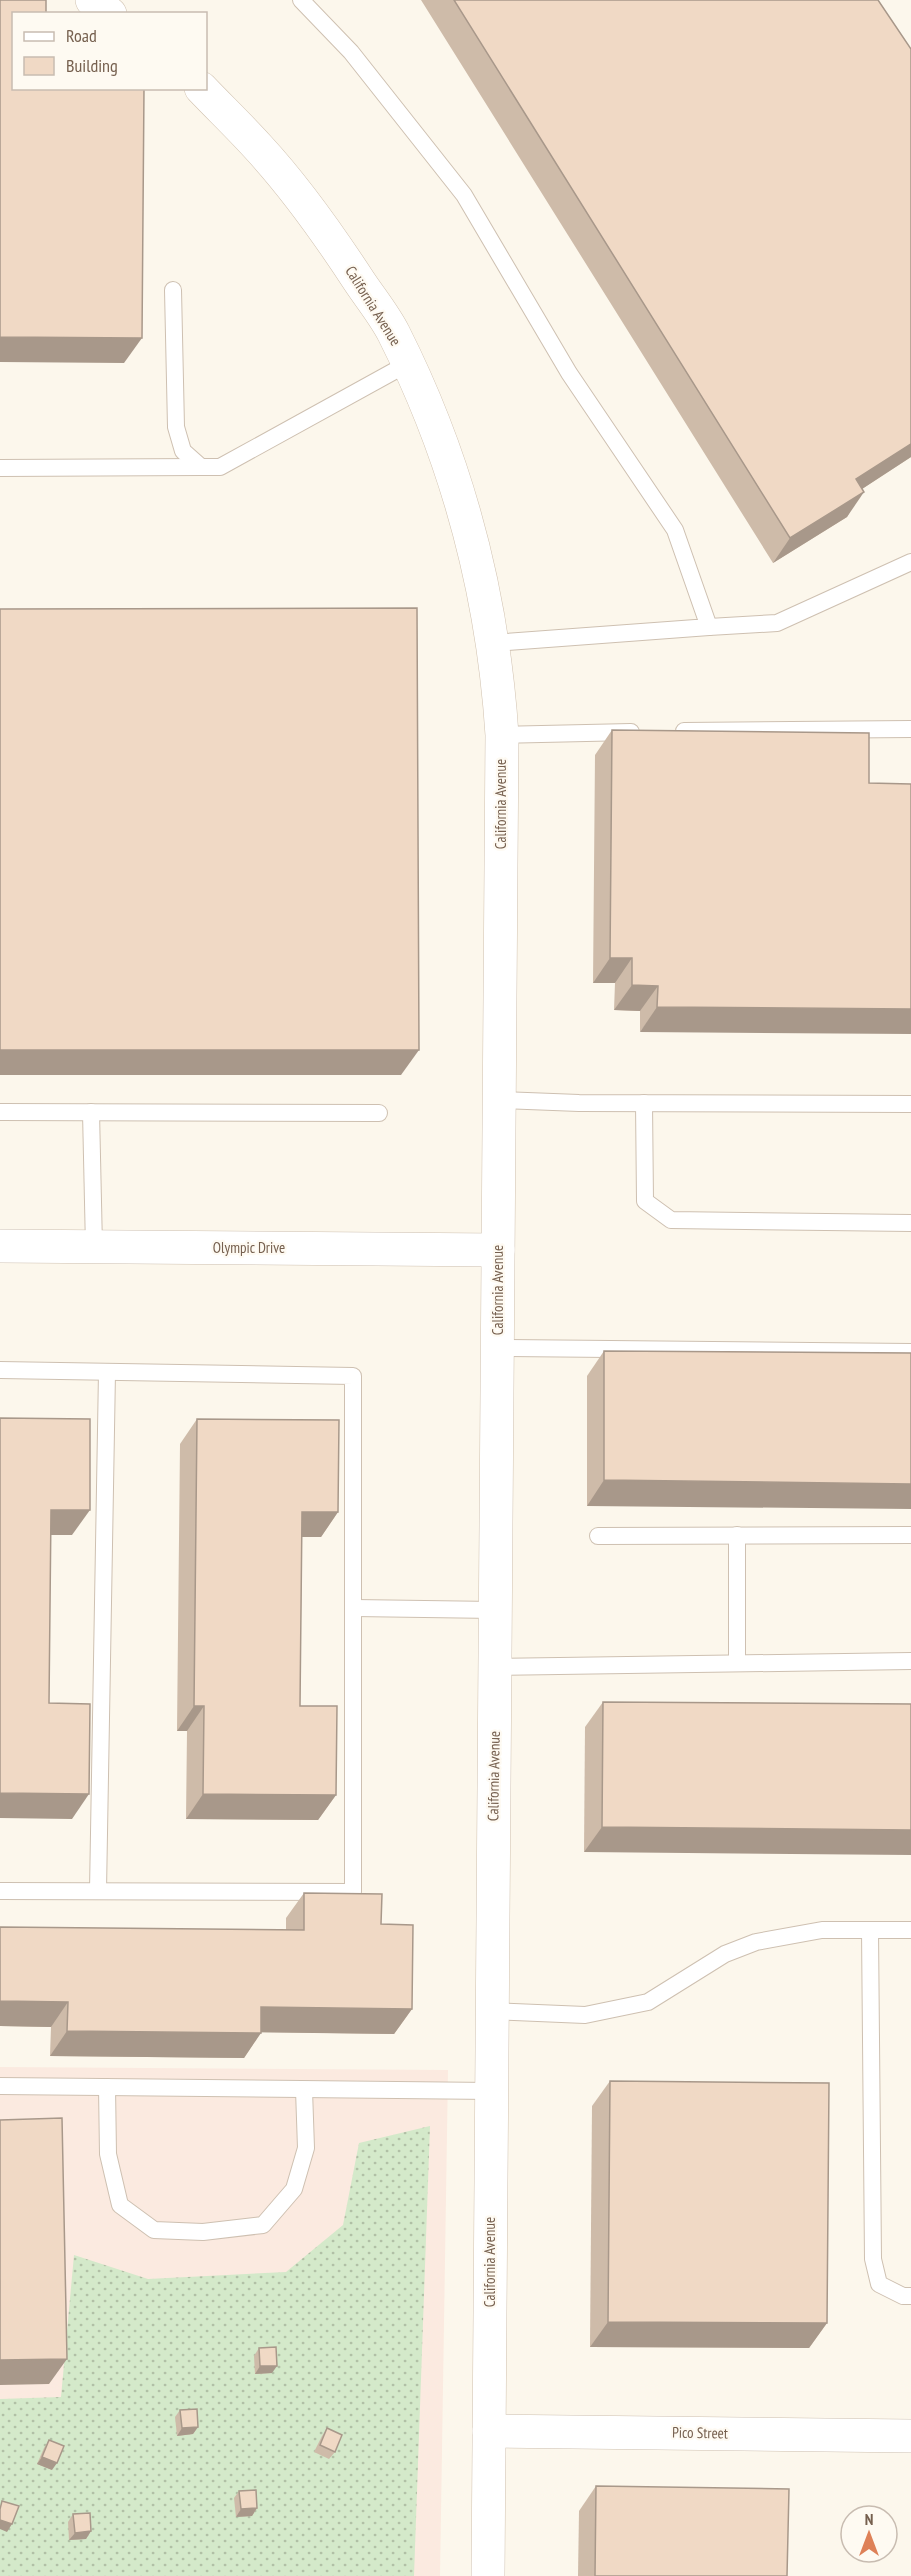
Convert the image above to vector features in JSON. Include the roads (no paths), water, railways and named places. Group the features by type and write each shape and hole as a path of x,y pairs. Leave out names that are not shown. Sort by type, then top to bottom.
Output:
{"main road":[{"name":"California Avenue","path":"203,90 259,148 327,232 393,333 437,433 468,525 493,643 502,735 488,2576"},
{"name":"Olympic Drive","path":"0,1246 498,1250"},
{"name":"Pico Street","path":"489,2431 911,2436"}],"lane":[{"path":"301,0 351,52 464,195 569,373 675,530 709,627"},
{"path":"173,290 176,427 183,451 201,467"},
{"path":"0,468 220,467 407,364"},
{"path":"493,643 777,622 911,562"},
{"path":"667,731 911,729"},
{"path":"502,735 644,732"},
{"path":"499,1100 911,1104"},
{"path":"644,1103 645,1201 671,1220 911,1223"},
{"path":"0,1112 379,1113"},
{"path":"90,1112 94,1247"},
{"path":"497,1348 911,1352"},
{"path":"0,1370 353,1376 354,1608 353,1892 0,1891"},
{"path":"98,1891 107,1372"},
{"path":"598,1536 911,1535"},
{"path":"737,1536 737,1663"},
{"path":"354,1608 495,1610"},
{"path":"495,1667 911,1660"},
{"path":"492,2011 585,2015 648,2002 725,1954 756,1942 822,1930 911,1930"},
{"path":"870,1930 873,2259 879,2284 903,2296 911,2296"},
{"path":"0,2086 492,2091"},
{"path":"107,2087 108,2154 120,2205 154,2230 203,2232 263,2225 294,2189 306,2148 304,2090"}]}
